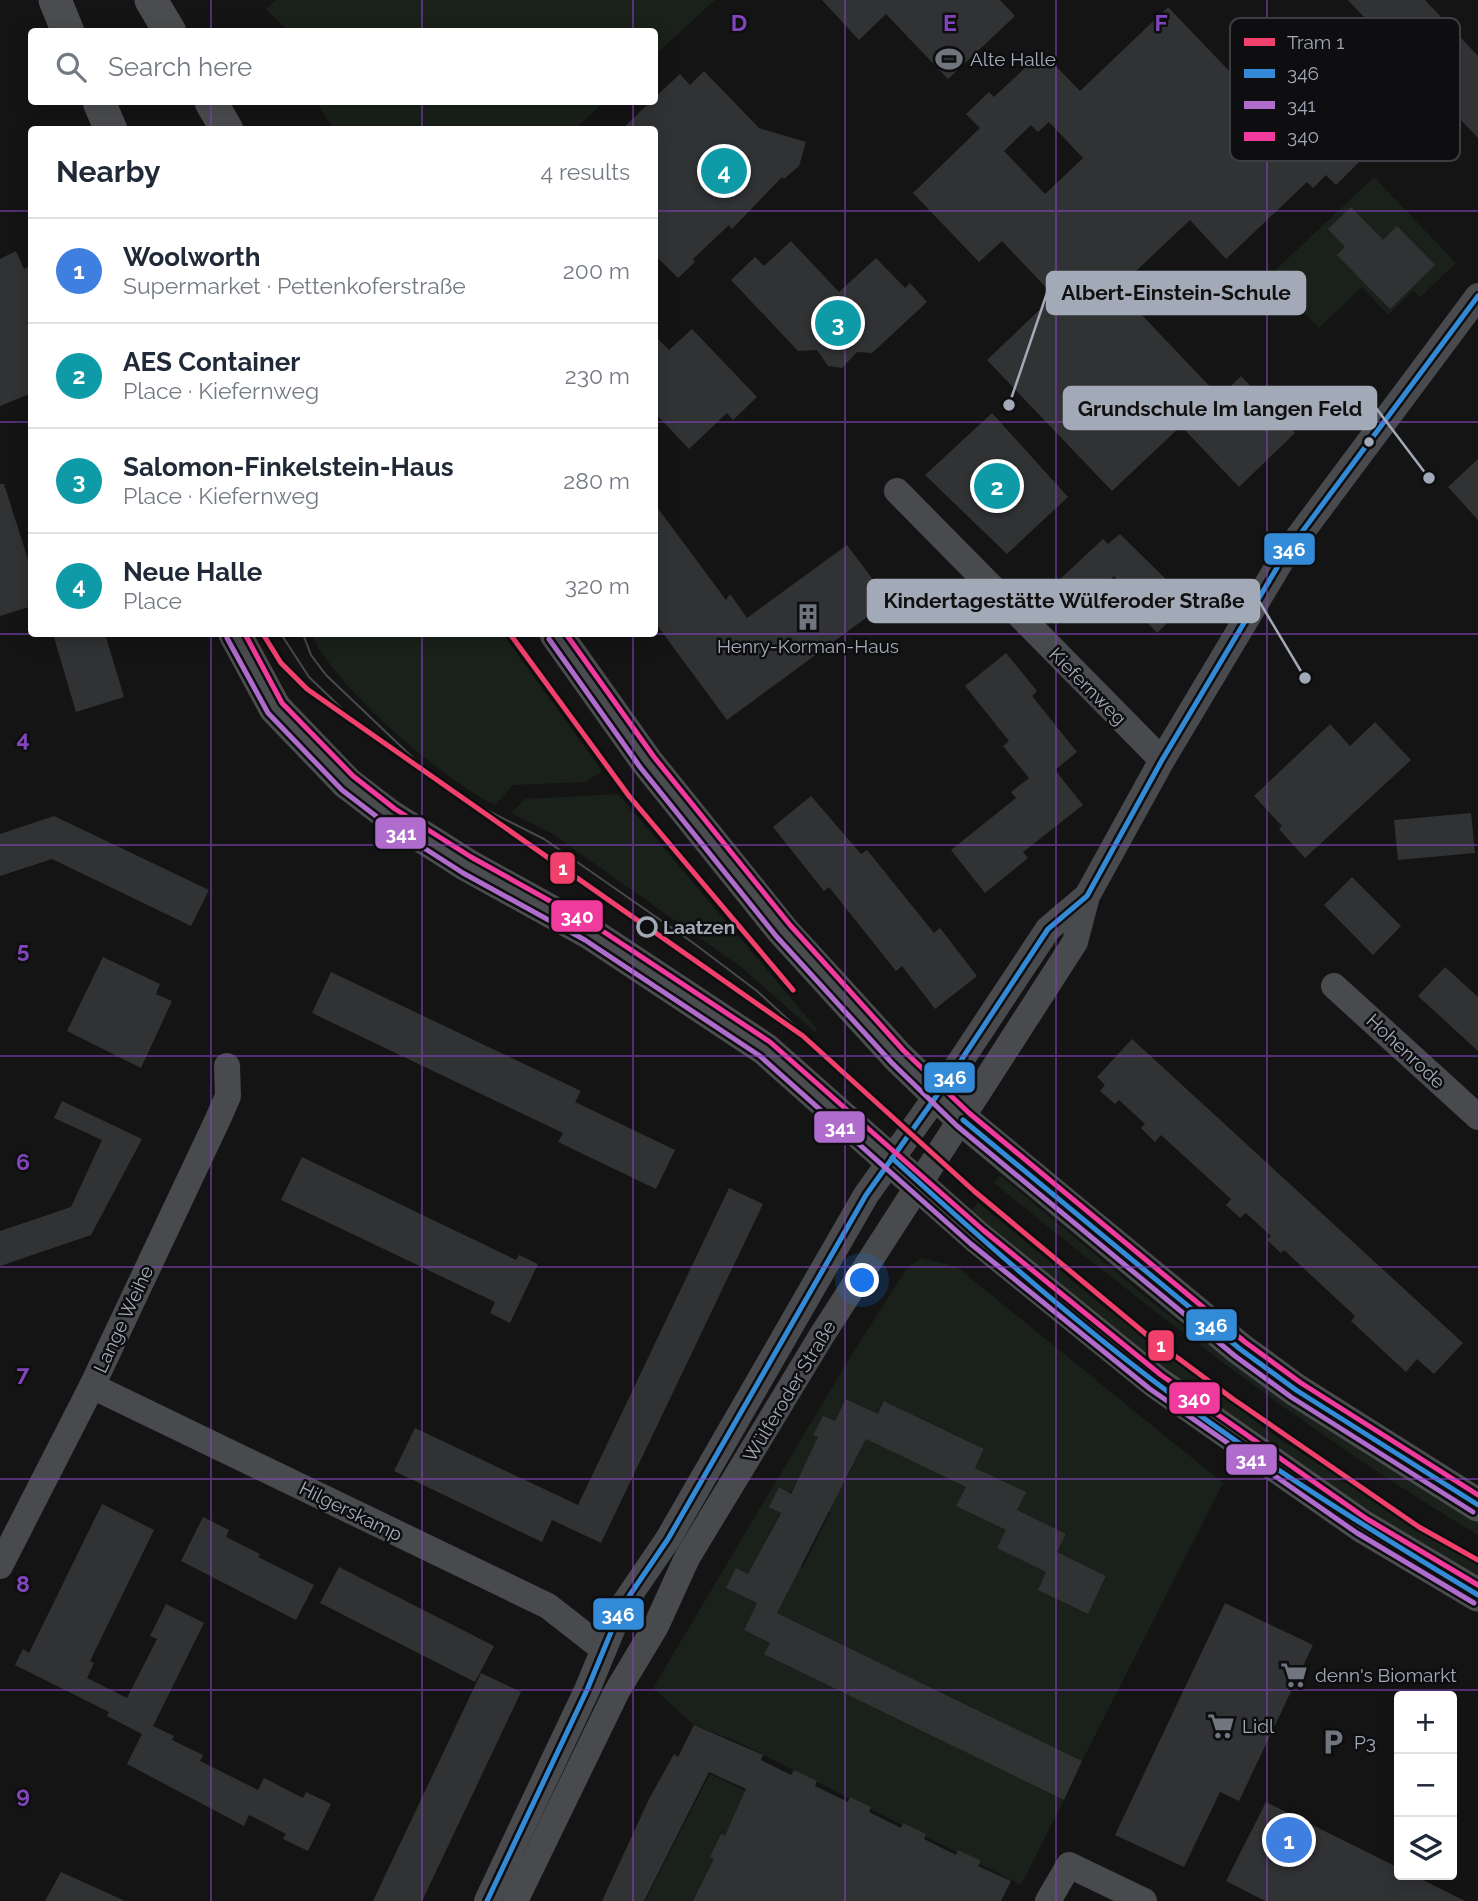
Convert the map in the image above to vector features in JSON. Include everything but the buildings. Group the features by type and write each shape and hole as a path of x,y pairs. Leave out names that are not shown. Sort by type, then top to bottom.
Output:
{"main road":[{"path":"55,0 66,28"},
{"path":"151,0 168,28"},
{"path":"100,105 109,126"},
{"path":"213,105 226,126"},
{"path":"237,637 275,708 347,783 390,816 467,865 590,933 765,1049 892,1158 977,1237 1156,1382 1362,1526 1478,1595"},
{"path":"558,637 641,754 739,879 898,1057 963,1120 1240,1349 1319,1405 1478,1505"}],"street":[{"name":"Wülferoder Straße","path":"515,1901 618,1690 656,1626 687,1558 822,1335 963,1120 1075,942 1087,896 1162,760 1284,556 1478,296"},
{"name":"Kiefernweg","path":"897,491 1162,760"},
{"name":"Wülferoder Straße","path":"487,1901 587,1690 621,1608 668,1539 866,1195 937,1095 1048,929 1087,896"},
{"name":"Hohenrode","path":"1334,986 1478,1117"},
{"name":"Lange Weihe","path":"0,1566 92,1386 228,1096 227,1066"},
{"name":"Hilgerskamp","path":"92,1386 548,1606 603,1649"},
{"path":"1048,1901 1069,1865 1143,1901"}],"shaded area":[{"path":"276,0 715,0 658,52 658,28 285,28 266,9"},
{"path":"319,105 601,105 578,126 331,126"},
{"path":"1374,177 1456,263 1420,297 1413,291 1388,315 1362,287 1319,328 1269,276"},
{"path":"314,637 505,637 602,771 586,782 513,785 495,805 448,776 392,730 342,679 323,655"},
{"path":"618,794 817,1029 815,1032 741,967 551,833 511,813 525,799"},
{"path":"1000,1175 1192,1333 1235,1357 1478,1520 1478,1535 1290,1412 1170,1323 994,1183"},
{"path":"978,1202 1099,1303 1275,1436 1478,1565 1478,1584 1182,1384 970,1212"},
{"path":"921,1258 957,1267 1223,1483 1082,1761 777,1613 795,1564 803,1568 830,1512 825,1509 838,1482 844,1484 866,1439 966,1487 957,1506 1006,1530 998,1548 1046,1572 1038,1590 1088,1614 1106,1576 1057,1552 1065,1534 1017,1510 1025,1492 975,1468 984,1449 885,1401 878,1414 846,1399 831,1429 819,1424 813,1435 825,1441 805,1465 745,1581 732,1576 726,1588 757,1603 744,1630 770,1643 765,1653 1064,1800 1021,1885 736,1741 694,1725 653,1688 852,1354 908,1267"},
{"path":"710,1774 973,1901 645,1901"}],"tram line":[{"name":"1","path":"265,637 281,663 307,689 803,1036 974,1191 1147,1335 1233,1399 1419,1527 1478,1560"},
{"path":"283,637 309,677 360,726"},
{"path":"304,637 311,655 326,675 432,776"},
{"name":"1","path":"512,637 629,796 793,990"},
{"path":"461,797 544,839 692,942 757,991 828,1056"}],"transit line":[{"name":"346","path":"487,1901 587,1690 621,1608 668,1539 866,1195 950,1077 1048,929 1087,896 1162,760 1284,556 1478,296"},
{"name":"340","path":"247,637 282,703 353,776 395,809 471,857 595,926 770,1042 983,1230 1161,1375 1367,1519 1478,1585"},
{"name":"340","path":"568,637 654,757 790,925 904,1051 969,1113 1245,1342 1301,1383 1478,1495"},
{"name":"341","path":"227,638 268,713 342,790 385,823 463,873 585,940 760,1056 971,1244 1150,1389 1357,1533 1474,1603"},
{"name":"341","path":"549,639 640,767 776,936 892,1063 957,1126 1235,1356 1291,1397 1473,1512"},
{"name":"346","path":"963,1120 1240,1349 1296,1390 1478,1505"},
{"name":"346","path":"892,1158 1054,1301 1194,1411 1313,1493 1478,1595"}],"place":[{"name":"Alte Halle","path":"949,59"},
{"name":"Neue Halle","path":"724,171"},
{"name":"Salomon-Finkelstein-Haus","path":"838,323"},
{"name":"Albert-Einstein-Schule","path":"1009,405"},
{"name":"Grundschule Im langen Feld","path":"1429,478"},
{"name":"AES Container","path":"997,486"},
{"name":"Henry-Korman-Haus","path":"808,617"},
{"name":"Kindertagestätte Wülferoder Straße","path":"1305,678"},
{"name":"Laatzen","path":"647,927"},
{"name":"denn's Biomarkt","path":"1294,1675"},
{"name":"Lidl","path":"1221,1726"},
{"name":"P3","path":"1333,1742"},
{"name":"Woolworth","path":"1289,1840"}]}
